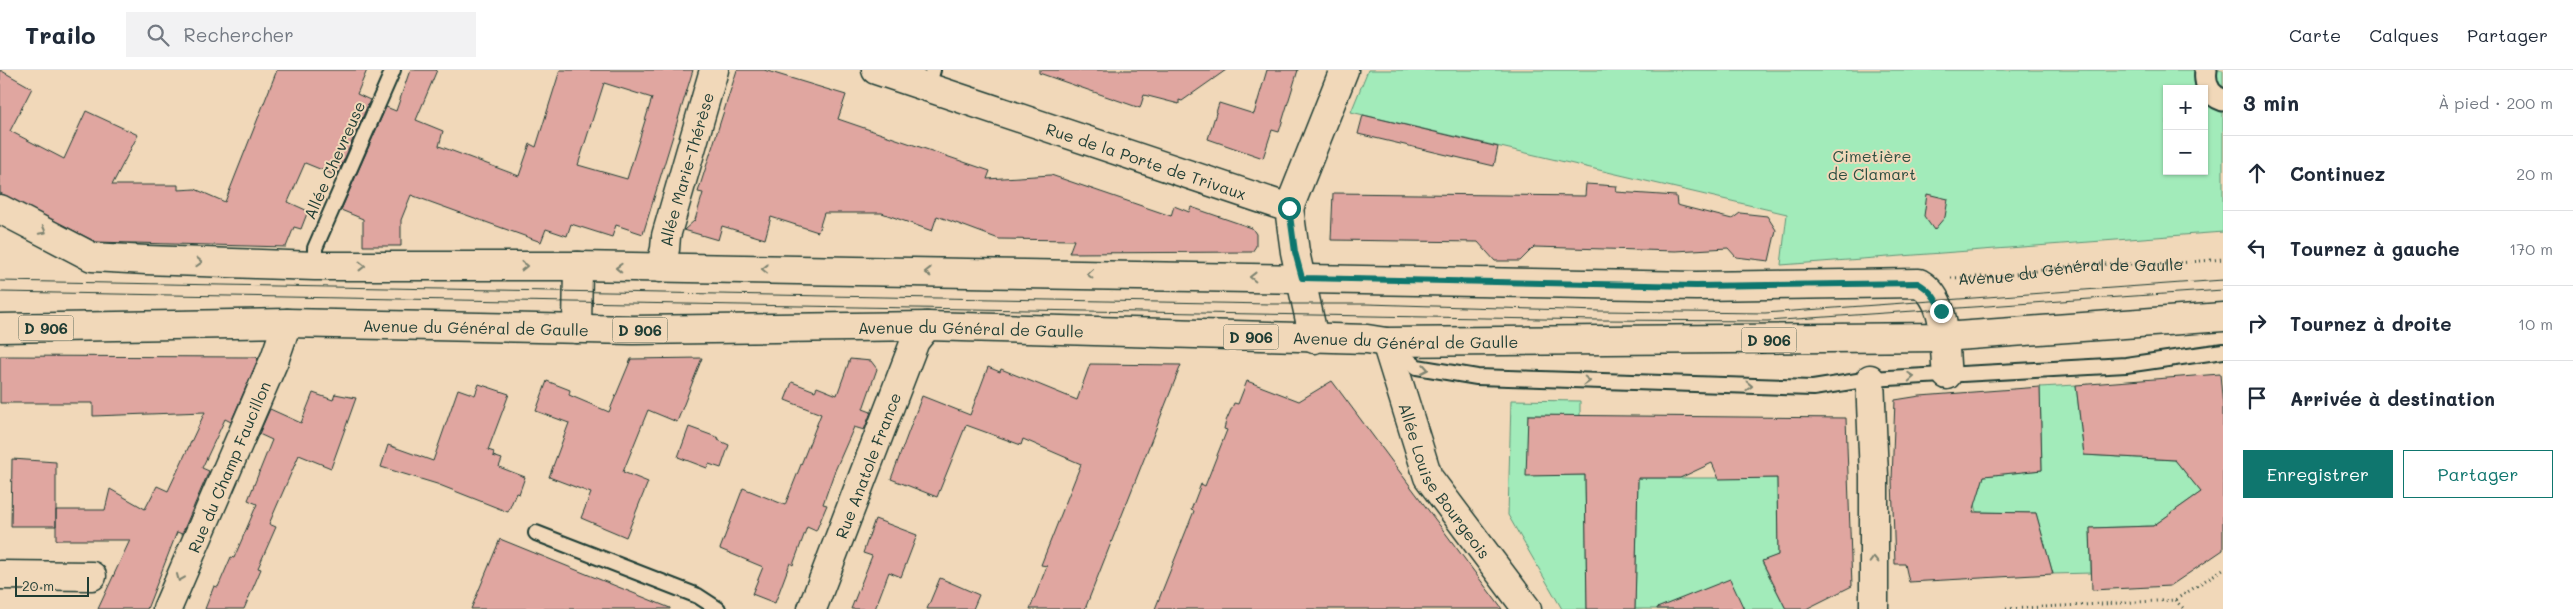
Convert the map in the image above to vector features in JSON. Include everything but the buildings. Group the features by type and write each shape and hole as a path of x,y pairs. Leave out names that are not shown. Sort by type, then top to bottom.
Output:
{"street":[{"name":"Allée Marie-Thérèse","path":"660,268 666,236 714,70"},
{"name":"Rue de la Porte de Trivaux","path":"876,70 930,79 1289,208"},
{"path":"1314,339 1295,252 1289,208 1344,70"},
{"path":"2206,70 2208,88 2212,94 2223,100"},
{"path":"0,209 92,257 315,266 578,266 1696,286 1918,283 1928,288 1937,300 1941,311 1947,375"},
{"path":"576,329 578,266"},
{"name":"Avenue du Général de Gaulle","path":"0,328 287,323 634,330 928,326 1386,342 1943,337 2223,317"},
{"name":"Rue du Champ Faucillon","path":"167,609 276,358 287,323"},
{"name":"Rue Anatole France","path":"812,609 915,340 928,326"},
{"name":"Allée Louise Bourgeois","path":"1386,342 1428,477 1527,609"},
{"path":"1870,379 1874,476 1874,609"},
{"path":"0,575 92,576"}],"lane":[{"name":"Allée Chevreuse","path":"315,266 315,248 393,70"},
{"path":"1386,342 1417,367 1477,377 1813,388 1870,379 2126,365 2223,351"},
{"path":"536,533 698,596 718,609"}],"path":[{"name":"Avenue du Général de Gaulle","path":"1918,283 1944,278 2000,276 2085,264 2168,264 2223,259"},
{"path":"2006,609 2175,600 2223,569"},
{"path":"2175,600 2184,609"}],"green space":[{"name":"Cimetière de Clamart","path":"1368,70 2223,70 2223,232 1781,265 1787,214 1351,112"},
{"path":"2076,385 2084,455 2175,460 2201,492 2153,526 2090,528 2091,573 2053,574 2036,513 1977,512 1975,504 1984,476 2042,470 2040,387"},
{"path":"1511,400 1580,401 1580,416 1528,415 1527,475 1585,475 1587,609 1562,609 1508,515"},
{"path":"1638,478 1777,478 1778,555 1762,562 1786,609 1635,609"}],"tram line":[{"path":"0,281 1270,304 1367,304 1600,311 1765,313 2223,280"},
{"path":"0,292 1599,320 1767,321 2223,290"}],"route":[{"path":"1289,208 1295,252 1302,278 1350,281 1696,286 1918,283 1928,288 1937,300 1941,311"}]}
